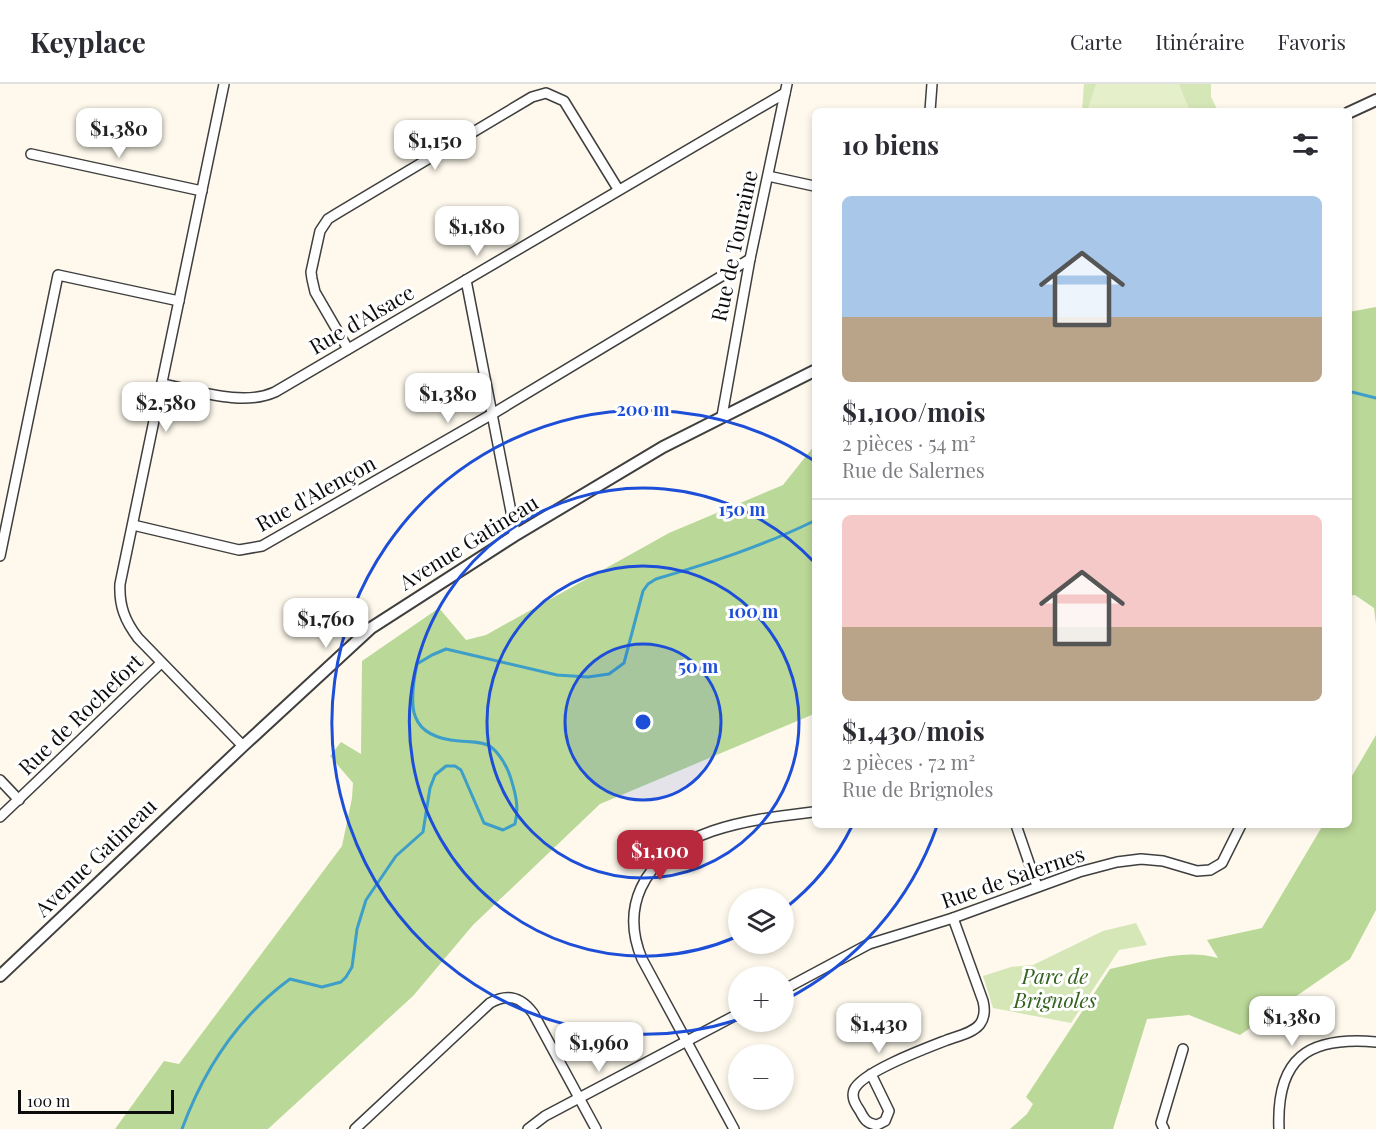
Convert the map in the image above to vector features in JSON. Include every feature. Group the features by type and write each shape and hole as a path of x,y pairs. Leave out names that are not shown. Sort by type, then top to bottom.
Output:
{"street":[{"path":"224,84 120,584 121,607 129,627 243,746"},
{"path":"930,108 932,84"},
{"name":"Rue de Touraine","path":"722,416 750,259 786,88"},
{"name":"Rue d'Alsace","path":"162,384 236,398 264,397 466,280 786,88"},
{"path":"348,348 312,286 311,272 323,225 336,214 532,97 546,93 564,101 618,189"},
{"path":"1352,111 1376,100"},
{"path":"31,154 202,190"},
{"path":"768,176 812,186"},
{"name":"Rue d'Alençon","path":"133,525 238,550 262,546 494,413 750,259"},
{"path":"0,556 58,275 179,301"},
{"path":"466,280 494,413 514,536"},
{"name":"Avenue Gatineau","path":"0,976 371,628 514,536 663,447 812,372"},
{"name":"Rue de Rochefort","path":"0,817 161,663"},
{"path":"0,780 19,800"},
{"path":"734,1129 642,959 633,929 634,908 650,872 669,854 698,837 750,821 812,812"},
{"path":"1017,828 1037,886"},
{"name":"Rue de Salernes","path":"794,984 869,944 953,918 1037,886 1098,867 1141,859 1163,861 1197,871 1210,870 1222,863 1240,828"},
{"path":"871,1074 889,1111 885,1120 877,1125 865,1120 854,1098 855,1088 871,1074 915,1052 970,1031 981,1023 985,1010 983,1002 953,918"},
{"path":"355,1129 490,1003 504,997 518,998 533,1013 596,1129"},
{"path":"528,1129 545,1116 728,1020"},
{"path":"1279,1129 1278,1105 1283,1081 1289,1070 1305,1053 1339,1040 1376,1042"},
{"path":"1164,1129 1161,1123 1183,1049"}],"green space":[{"path":"1084,84 1211,84 1211,97 1216,108 1082,108"},
{"path":"1096,84 1179,84 1189,108 1088,108"},
{"path":"1376,307 1376,624 1374,608 1355,595 1352,595 1352,311"},
{"path":"812,449 812,715 600,804 473,925 413,996 268,1129 115,1129 164,1061 179,1064 342,846 353,783 330,756 341,742 361,754 362,661 439,608 466,640 486,635 669,533 783,485"},
{"path":"1376,735 1376,910 1350,959 1240,1035 1189,1015 1147,1019 1113,1129 1010,1129 1027,1114 1033,1104 1026,1097 1110,969 1178,955 1205,955 1218,958 1207,940 1262,928 1321,828 1352,828 1352,776"},
{"name":"Parc de Brignoles","path":"1136,923 1147,945 1119,950 1071,1023 993,1008 983,976 1011,967 1033,965 1103,931"}],"waterway":[{"path":"1352,392 1376,398"},
{"path":"182,1129 212,1065 239,1027 271,994 290,979 322,987 341,982 346,977 352,967 357,929 366,900 396,856 423,832 430,788 435,775 446,766 455,766 461,770 484,823 503,830 515,824 517,807 513,785 506,766 494,750 480,743 442,738 421,726 413,706 417,664 446,649 557,675 588,677 609,674 624,663 643,591 648,584 656,579 756,546 812,522"}]}
